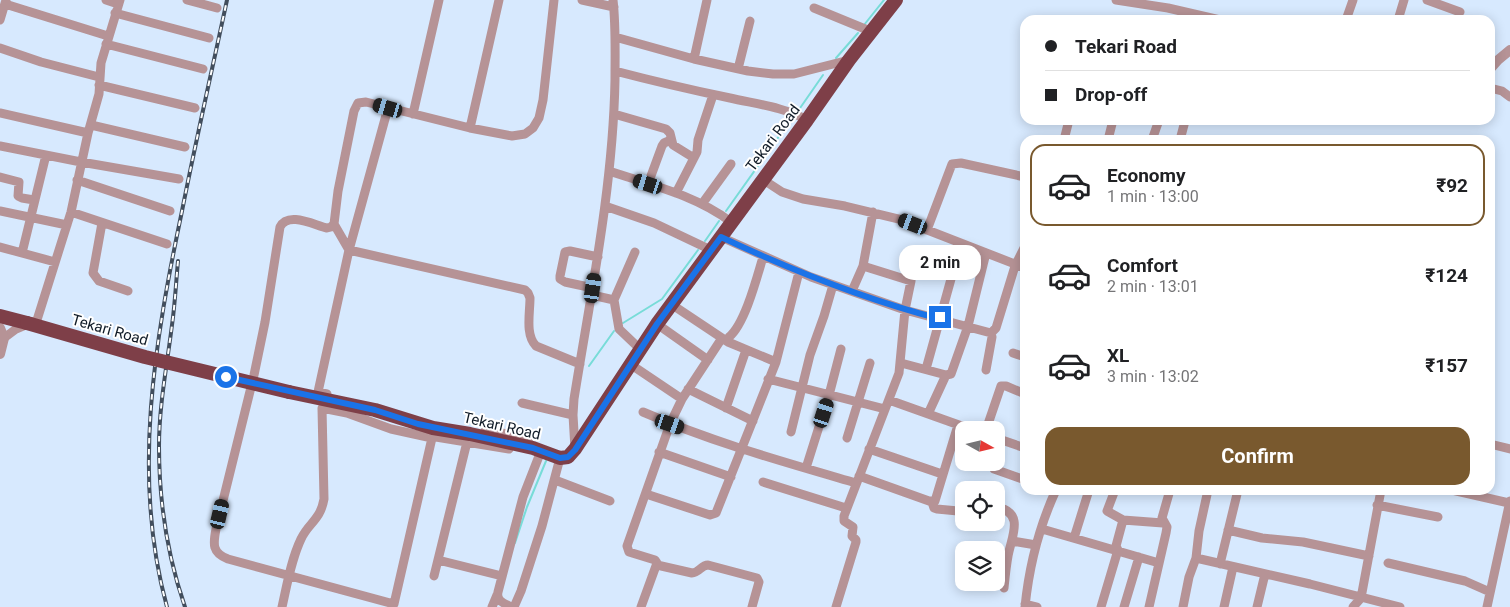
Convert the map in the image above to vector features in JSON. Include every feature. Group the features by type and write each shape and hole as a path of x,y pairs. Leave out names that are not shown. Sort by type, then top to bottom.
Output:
{"highway":[{"name":"Tekari Road","path":"0,316 226,377 366,408 418,424 537,449 560,458 568,457 575,450 657,324 870,31 896,0"}],"street":[{"path":"106,0 209,38"},
{"path":"187,0 217,8"},
{"path":"413,114 439,0"},
{"path":"470,128 499,0"},
{"path":"432,438 394,606 220,556 215,550 214,541 258,357 282,222 287,219 327,228 334,224 338,191 358,103 366,102 470,128 512,136 525,134 533,128 539,118 543,100 554,0"},
{"path":"575,450 565,413 579,371 598,257 609,171 614,114 615,71 613,4 582,0"},
{"path":"694,59 708,0"},
{"path":"1116,0 1198,15"},
{"path":"1348,15 1353,0"},
{"path":"1400,15 1404,0"},
{"path":"1427,0 1460,12"},
{"path":"0,20 6,2 107,40 203,69"},
{"path":"37,320 71,212 98,94 107,40 118,6"},
{"path":"814,8 870,31"},
{"path":"738,69 750,21"},
{"path":"615,37 694,59 738,69 773,74 794,74 849,60"},
{"path":"0,48 99,81 195,108"},
{"path":"1495,63 1510,50"},
{"path":"615,71 792,113 807,120"},
{"path":"1495,90 1510,97"},
{"path":"676,193 697,152 698,140 713,95"},
{"path":"388,108 349,250 318,392 396,411 433,424 525,436 537,449"},
{"path":"0,113 185,147"},
{"path":"614,114 666,129 670,133 674,146 694,158"},
{"path":"648,184 662,146 671,140"},
{"path":"0,146 179,179"},
{"path":"22,253 46,155"},
{"path":"928,230 952,164 961,163 1020,177"},
{"path":"702,204 731,164"},
{"path":"609,171 676,193 702,204 731,222"},
{"path":"0,177 19,182 18,196 34,200"},
{"path":"78,180 170,211"},
{"path":"762,180 782,192 803,199 873,212 899,219 1020,266"},
{"path":"605,206 654,223 711,250"},
{"path":"0,211 67,225"},
{"path":"71,212 167,244"},
{"path":"852,291 862,266 873,212"},
{"path":"102,223 93,273 99,281 128,292"},
{"path":"334,224 349,250 525,290 530,298 529,334 532,342 579,371"},
{"path":"721,237 763,257 833,285 905,310 991,333"},
{"path":"926,369 961,243"},
{"path":"0,247 55,262"},
{"path":"598,257 570,251 565,252 560,279 614,300"},
{"path":"635,252 614,300 619,329 640,350"},
{"path":"900,363 950,375 968,326 986,253"},
{"path":"752,607 759,582 757,578 706,565 697,572 692,573 657,565 656,561 631,553 626,548 670,424 682,399 708,360 729,336 737,331 755,286 763,257"},
{"path":"836,607 856,542 852,536 853,527 844,521 846,508 898,373 910,281 862,266"},
{"path":"991,333 996,328 1020,268"},
{"path":"646,494 714,515 776,362 799,272"},
{"path":"790,432 810,355 833,285"},
{"path":"672,304 725,340 776,362"},
{"path":"0,312 37,320"},
{"path":"4,338 16,328 37,320"},
{"path":"657,324 708,360"},
{"path":"0,328 4,338 0,354"},
{"path":"986,370 992,337 991,333"},
{"path":"806,468 841,349"},
{"path":"726,408 746,350"},
{"path":"1013,353 1020,355"},
{"path":"847,438 870,363"},
{"path":"630,364 682,399"},
{"path":"928,414 946,374"},
{"path":"768,379 857,402 887,405 928,414 955,424"},
{"path":"989,421 1002,386 1020,392"},
{"path":"688,389 753,421"},
{"path":"522,403 565,413"},
{"path":"282,607 289,575 300,540 317,519 322,509 324,499 322,408 347,413 391,429 432,438 436,436 508,449 537,449"},
{"path":"643,412 670,424 741,449 806,468 858,479 932,502"},
{"path":"932,502 936,499 955,434"},
{"path":"1005,441 1020,446"},
{"path":"434,576 467,442"},
{"path":"1495,445 1510,448"},
{"path":"492,607 497,595 537,449"},
{"path":"869,449 942,474"},
{"path":"659,452 730,477"},
{"path":"497,595 500,601 512,607 521,591 560,458"},
{"path":"1000,471 1020,478"},
{"path":"555,480 610,501"},
{"path":"763,482 846,508"},
{"path":"1037,607 1025,606 1028,579 1036,545 1053,495"},
{"path":"1074,538 1087,495"},
{"path":"1114,495 1107,511 1123,520 1163,523"},
{"path":"1149,607 1167,529 1162,518 1169,495"},
{"path":"1183,607 1189,577 1196,558 1199,531 1207,495"},
{"path":"1220,564 1237,495"},
{"path":"1353,607 1361,598 1380,495"},
{"path":"1476,495 1510,502 1488,604 1498,607"},
{"path":"932,502 934,508 955,511"},
{"path":"1377,505 1438,517"},
{"path":"1005,510 1013,518 1015,530 1008,556 1005,580"},
{"path":"1101,607 1118,550 1116,546 1123,520"},
{"path":"1042,528 1159,563"},
{"path":"1228,530 1262,538 1303,542 1369,556"},
{"path":"1012,541 1036,545"},
{"path":"1124,607 1139,557"},
{"path":"1196,558 1400,607"},
{"path":"438,560 502,576"},
{"path":"1388,563 1465,581 1490,592"},
{"path":"641,607 657,565"},
{"path":"1224,607 1233,567"},
{"path":"1257,607 1265,574"}],"waterway":[{"path":"864,25 884,0"},
{"path":"836,58 858,33"},
{"path":"798,111 823,75"},
{"path":"726,211 792,118"},
{"path":"705,241 719,221"},
{"path":"623,323 662,299 698,250"},
{"path":"589,366 614,331"},
{"path":"515,543 527,507 546,461"}],"railway":[{"path":"167,607 156,558 150,508 151,409 163,309 172,260 227,0"},
{"path":"178,261 160,416 159,467 165,528 173,568 185,607"}],"route":[{"path":"226,377 375,410 433,428 482,436 533,448 560,458 568,457 575,450 657,324 721,237 811,277 905,310 940,319 940,317"}]}
